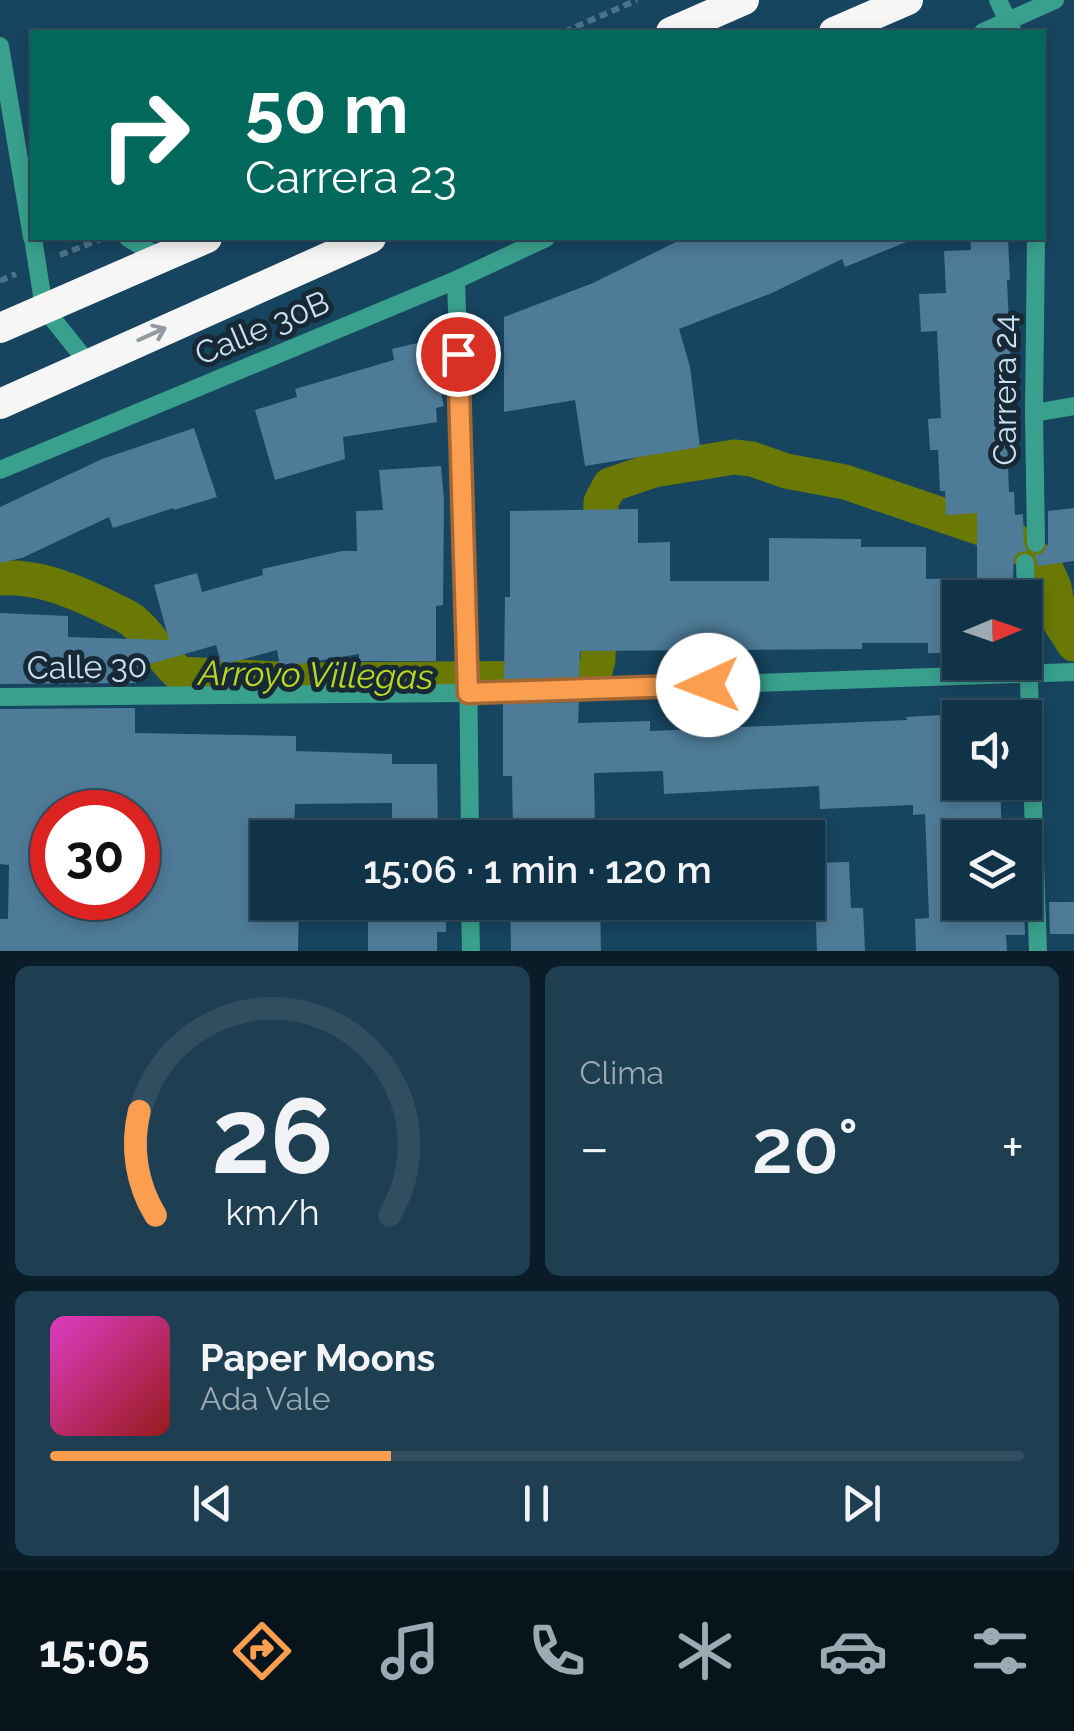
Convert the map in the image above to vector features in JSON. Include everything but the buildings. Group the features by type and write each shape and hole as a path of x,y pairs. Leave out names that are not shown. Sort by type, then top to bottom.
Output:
{"highway":[{"path":"676,30 744,0"},
{"path":"839,30 908,0"},
{"path":"0,328 202,240"},
{"path":"0,404 366,240"}],"street":[{"path":"998,0 1010,27 1055,0"},
{"path":"0,46 30,207"},
{"path":"33,240 44,308 88,363"},
{"path":"131,240 161,258"},
{"name":"Calle 30B","path":"0,470 456,280 542,240"},
{"name":"Carrera 24","path":"1036,240 1036,542"},
{"path":"456,280 470,820"},
{"path":"1034,413 1074,406"},
{"path":"1025,564 1025,580"},
{"name":"Calle 30","path":"1042,673 1074,672"},
{"name":"Calle 30","path":"0,697 942,676"},
{"path":"1027,680 1038,951"},
{"path":"470,920 471,951"}],"path":[{"path":"569,30 637,0"}],"waterway":[{"name":"Arroyo Villegas","path":"0,578 54,585 123,615 140,627 180,674 299,680 584,678 595,671 598,660 601,502 610,485 654,470 734,457 845,482 1013,539 1045,567 1054,587 1061,624 1074,644"}],"route":[{"path":"458,354 468,693 708,685"}]}
